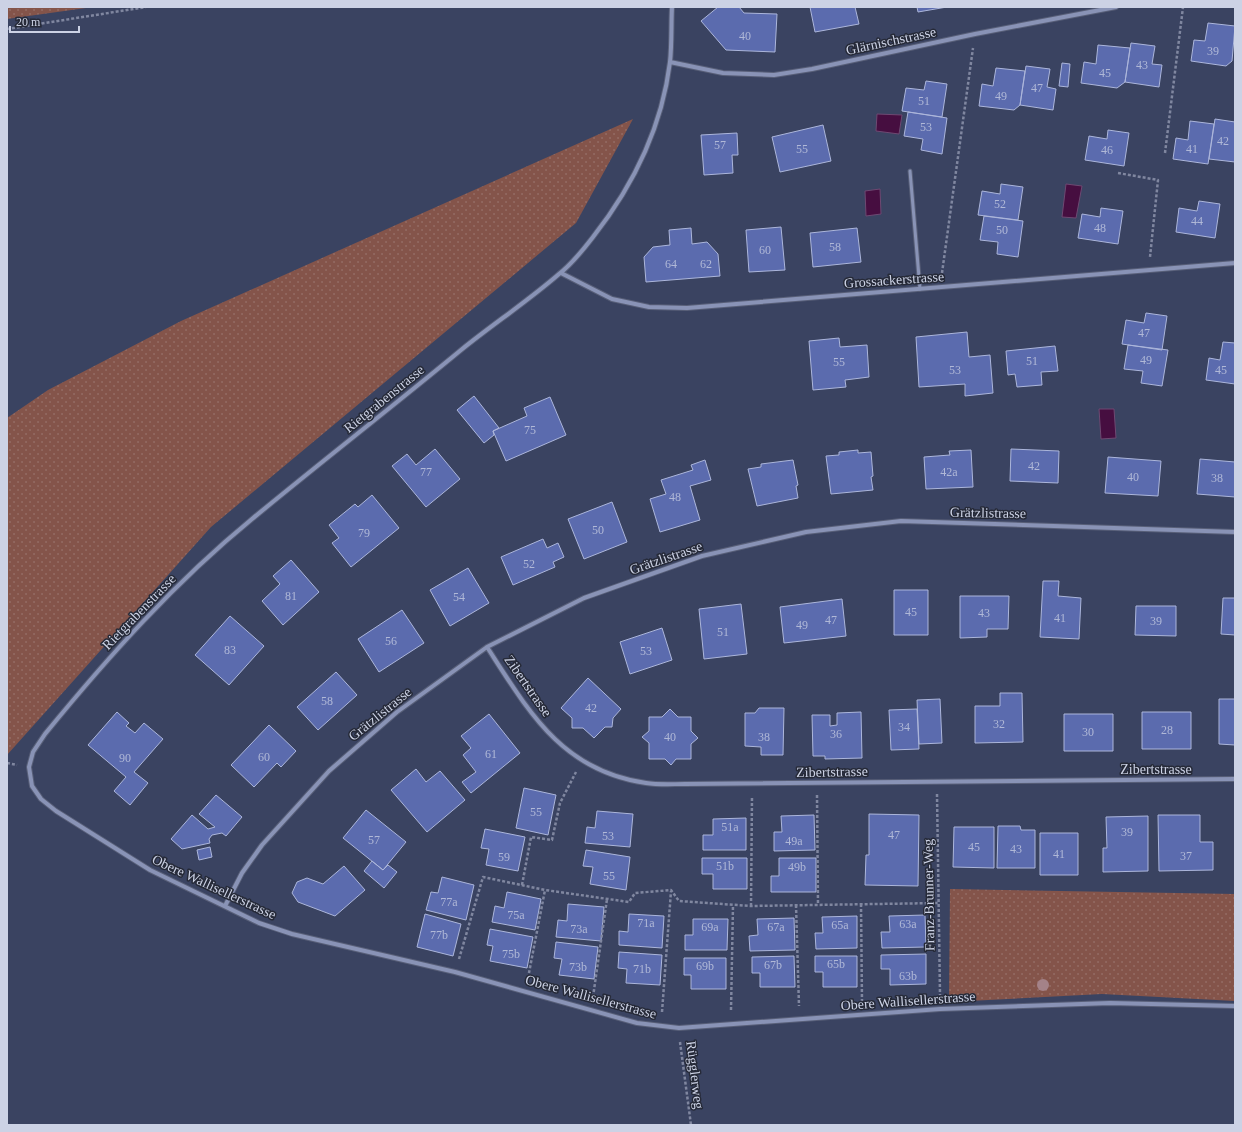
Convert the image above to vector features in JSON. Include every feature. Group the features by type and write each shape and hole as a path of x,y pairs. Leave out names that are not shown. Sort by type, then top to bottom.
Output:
{"street":[{"name":"Rietgrabenstrasse","path":"29,767 33,752 45,734 74,699 132,633 205,561 250,521 474,340 561,273 584,248 627,189 644,154 659,115 670,62 672,7"},
{"name":"Glärnischstrasse","path":"670,62 723,73 774,75 812,69 975,34 1116,7"},
{"name":"Grossackerstrasse","path":"561,273 612,299 649,307 687,308 1235,264"},
{"name":"Grätzlistrasse","path":"224,906 242,873 262,845 329,771 397,712 487,647 584,598 702,556 806,532 901,521 1235,532"},
{"name":"Zibertstrasse","path":"487,647 530,712 555,741 582,761 612,774 646,783 752,784 1235,780"},
{"name":"Obere Wallisellerstrasse","path":"29,767 32,786 41,799 56,811 150,870 259,923 292,934 455,972 637,1023 679,1028 940,1009 1110,1004 1235,1006"}],"lane":[{"path":"910,171 920,289"}],"path":[{"path":"7,29 146,7"},
{"path":"1165,153 1183,7"},
{"path":"940,288 975,34"},
{"path":"1118,173 1158,180 1148,270"},
{"path":"522,885 531,837 552,840 560,803 582,761"},
{"name":"Franz-Brunner-Weg","path":"937,782 940,1009"},
{"path":"817,783 818,905"},
{"path":"751,906 752,784"},
{"path":"455,972 483,877 545,890 629,902 635,893 671,890"},
{"path":"528,977 545,890"},
{"path":"671,890 679,901 751,906 939,903"},
{"path":"660,1026 671,890"},
{"path":"591,1010 607,899"},
{"path":"731,1025 733,904"},
{"path":"861,904 862,1015"},
{"path":"796,905 799,1020"},
{"name":"Rügglerweg","path":"679,1028 691,1125"}],"shaded area":[{"path":"7,7 93,7 7,19"},
{"path":"877,114 902,115 899,134 876,131"},
{"path":"633,119 576,223 211,527 7,755 7,418 48,390 181,321"},
{"path":"1066,184 1082,186 1076,218 1062,217"},
{"path":"880,189 881,214 866,216 865,191"},
{"path":"1099,409 1114,409 1116,438 1101,439"},
{"path":"950,889 1235,894 1235,1001 1102,994 949,1002"}],"building":[{"path":"718,7 739,7 744,13 777,14 775,52 726,50 701,21"},
{"path":"810,7 855,7 859,24 815,32"},
{"path":"917,7 947,7 918,12"},
{"path":"1208,23 1235,26 1232,61 1226,66 1191,61 1194,40 1205,41"},
{"path":"1131,43 1155,46 1152,64 1162,65 1159,87 1125,82"},
{"path":"1098,45 1130,48 1125,82 1117,88 1081,83 1084,62 1096,64"},
{"path":"1062,63 1070,64 1068,87 1059,86"},
{"path":"1026,66 1050,69 1047,87 1056,89 1053,110 1020,105"},
{"path":"996,68 1025,71 1020,105 1014,110 979,106 982,84 993,86"},
{"path":"926,81 947,84 942,117 902,111 906,88 924,90"},
{"path":"908,112 947,118 942,154 921,150 923,139 904,136"},
{"path":"1215,119 1235,122 1235,162 1209,159"},
{"path":"1190,121 1214,124 1208,164 1173,159 1176,138 1188,140"},
{"path":"823,125 831,161 780,172 772,137"},
{"path":"1108,130 1129,133 1124,166 1085,160 1089,136 1107,139"},
{"path":"737,133 738,155 732,155 733,173 704,175 701,135"},
{"path":"1001,184 1023,187 1018,220 978,215 982,191 1000,194"},
{"path":"1199,201 1220,204 1215,238 1176,232 1179,208 1197,211"},
{"path":"1101,208 1123,211 1118,244 1078,238 1082,214 1100,217"},
{"path":"984,216 1023,221 1018,257 997,254 998,242 980,240"},
{"path":"781,227 785,270 749,272 746,230"},
{"path":"691,228 692,244 707,242 718,254 720,276 646,282 644,257 653,247 670,245 669,230"},
{"path":"857,228 861,262 813,267 810,233"},
{"path":"1146,313 1167,316 1162,350 1122,344 1126,320 1144,323"},
{"path":"967,332 969,357 990,355 993,393 965,396 965,384 919,387 916,337"},
{"path":"839,338 840,347 867,345 869,377 845,380 846,387 813,390 809,341"},
{"path":"1223,342 1235,343 1235,384 1206,380 1209,358 1220,360"},
{"path":"1128,345 1168,350 1162,386 1141,383 1143,371 1124,369"},
{"path":"1055,346 1058,371 1041,372 1042,385 1017,387 1015,374 1008,375 1006,351"},
{"path":"474,396 499,428 493,431 494,435 484,443 457,410"},
{"path":"550,397 566,435 506,461 493,431 527,416 524,408"},
{"path":"435,449 460,479 426,507 392,466 407,454 416,465"},
{"path":"1011,449 1059,451 1058,483 1010,481"},
{"path":"858,450 858,453 871,452 873,476 871,477 873,490 831,494 826,456 839,455 839,452"},
{"path":"971,450 973,487 926,489 924,457 950,455 949,451"},
{"path":"1108,457 1161,461 1158,496 1105,493"},
{"path":"1200,459 1235,462 1235,497 1197,494"},
{"path":"705,460 711,480 690,486 700,520 660,532 650,499 666,494 661,480 693,470 691,465"},
{"path":"793,460 798,485 796,486 798,498 757,506 748,469 761,467 761,464"},
{"path":"372,495 399,528 351,567 332,543 339,538 329,525 355,504 358,507"},
{"path":"612,502 627,542 584,559 568,519"},
{"path":"543,539 547,548 558,543 564,557 553,562 555,567 513,585 501,557"},
{"path":"291,560 319,592 283,625 262,601 280,584 273,576"},
{"path":"468,568 489,603 450,626 430,590"},
{"path":"1043,581 1059,581 1058,596 1081,598 1079,639 1040,637"},
{"path":"894,590 928,590 928,635 894,635"},
{"path":"960,596 1009,596 1008,629 987,629 987,637 960,638"},
{"path":"1223,598 1235,598 1235,635 1221,634"},
{"path":"842,599 846,636 784,643 780,607"},
{"path":"741,604 747,654 704,659 699,609"},
{"path":"1136,606 1176,606 1176,636 1135,635"},
{"path":"402,610 424,643 379,672 358,639"},
{"path":"230,616 264,646 229,685 195,655"},
{"path":"662,628 672,660 630,674 620,642"},
{"path":"336,672 357,695 318,730 297,707"},
{"path":"588,678 621,709 613,718 612,727 605,727 594,738 583,728 572,728 572,718 561,708"},
{"path":"1000,693 1022,693 1023,742 975,743 975,706 1000,706"},
{"path":"940,699 942,743 919,744 917,700"},
{"path":"1219,699 1235,699 1235,745 1219,744"},
{"path":"759,708 784,708 783,755 761,755 761,747 745,746 745,713 755,713"},
{"path":"670,709 678,717 691,717 691,731 698,738 691,744 691,759 676,759 671,765 665,759 649,759 649,743 642,737 649,731 649,717 662,717"},
{"path":"917,709 919,749 891,750 889,710"},
{"path":"117,712 129,723 126,726 135,733 144,723 163,739 134,772 148,783 130,805 114,791 126,777 88,745"},
{"path":"861,712 862,758 825,759 825,756 813,756 812,715 830,715 830,726 837,725 837,713"},
{"path":"1142,712 1191,712 1191,749 1142,749"},
{"path":"489,714 520,753 471,793 462,782 476,772 463,755 471,748 461,736"},
{"path":"1064,714 1113,714 1113,751 1064,751"},
{"path":"269,725 296,751 281,767 277,763 254,787 231,765"},
{"path":"416,769 426,782 440,771 465,800 427,832 391,790"},
{"path":"524,788 556,795 548,835 516,828"},
{"path":"216,795 242,817 226,836 222,833 212,835 209,839 210,843 182,849 171,839 192,815 208,829 215,827 199,814"},
{"path":"366,810 406,842 383,870 343,838"},
{"path":"597,811 633,814 630,847 585,843 587,827 595,828"},
{"path":"869,814 919,815 918,886 865,885 866,855 869,855"},
{"path":"814,815 815,850 774,851 774,832 782,832 781,816"},
{"path":"1158,815 1200,815 1200,842 1213,842 1213,870 1159,871"},
{"path":"1148,816 1148,871 1103,872 1103,848 1107,848 1106,817"},
{"path":"746,818 746,850 703,850 703,835 713,835 713,819"},
{"path":"998,826 1020,826 1021,830 1035,830 1035,868 997,868"},
{"path":"954,827 994,827 994,868 953,867"},
{"path":"485,829 525,837 518,871 486,865 489,849 481,848"},
{"path":"1040,833 1078,833 1078,875 1040,875"},
{"path":"210,847 212,857 199,860 197,850"},
{"path":"586,850 630,857 626,890 590,884 593,867 583,866"},
{"path":"702,858 747,858 747,889 713,889 713,874 702,874"},
{"path":"779,858 816,858 816,892 771,892 771,876 779,876"},
{"path":"372,861 383,870 388,865 397,872 384,888 364,871"},
{"path":"344,866 365,890 335,916 298,902 292,893 297,882 307,878 323,884"},
{"path":"442,877 474,885 466,920 426,910 431,892 438,893"},
{"path":"507,892 541,899 535,930 492,922 495,906 504,908"},
{"path":"568,904 604,907 601,941 556,937 558,920 567,921"},
{"path":"425,914 461,924 453,956 417,947"},
{"path":"629,914 664,916 662,948 619,945 619,931 628,932"},
{"path":"925,915 926,947 882,948 881,932 890,932 889,916"},
{"path":"857,916 857,948 816,949 815,933 823,933 822,917"},
{"path":"794,918 795,950 750,951 749,936 758,935 757,919"},
{"path":"693,919 728,919 727,950 685,950 685,935 693,935"},
{"path":"490,929 533,937 527,968 490,961 493,946 487,945"},
{"path":"556,942 598,947 594,979 559,975 562,959 554,958"},
{"path":"619,952 662,955 660,985 626,983 627,969 618,968"},
{"path":"926,954 926,984 890,985 890,969 881,969 881,955"},
{"path":"794,956 795,987 760,987 760,973 752,973 752,957"},
{"path":"815,956 857,956 857,987 823,987 823,972 815,972"},
{"path":"684,958 726,958 726,989 691,989 691,975 684,975"}]}
